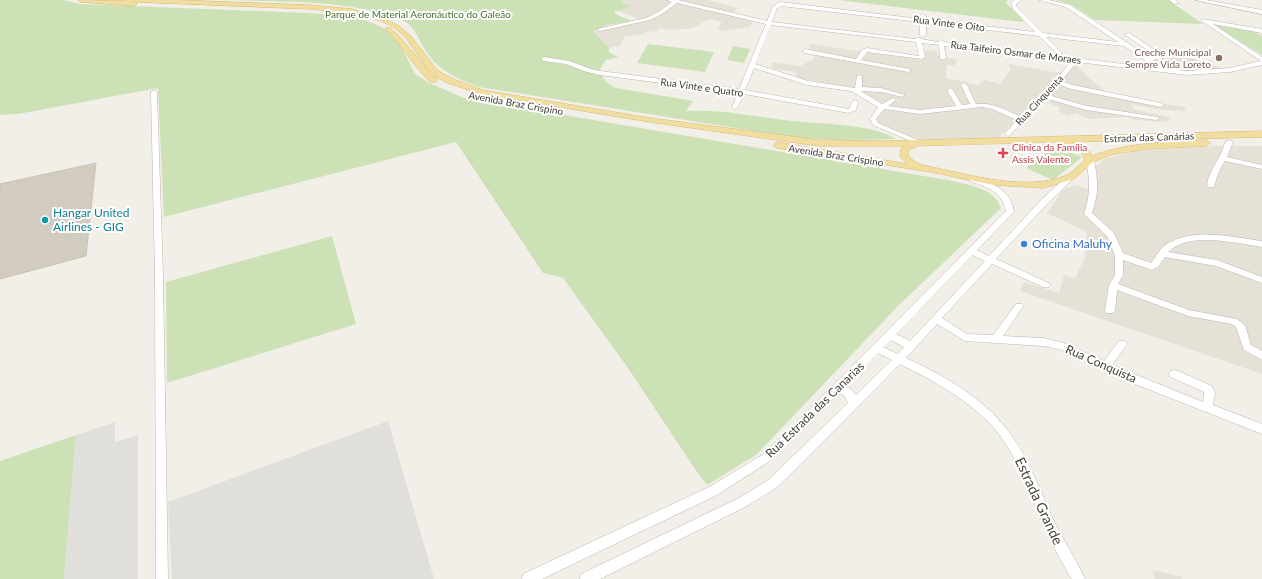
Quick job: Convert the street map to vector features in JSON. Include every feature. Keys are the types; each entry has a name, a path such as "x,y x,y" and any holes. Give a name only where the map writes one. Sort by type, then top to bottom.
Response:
{"main road":[{"name":"Avenida Braz Crispino","path":"81,0 116,3 319,11 355,16 375,22 390,30 398,37 414,62 425,73 441,85 468,95 497,101 929,170"},
{"name":"Avenida Braz Crispino","path":"127,0 310,7 352,11 383,20 397,27 409,37 434,72 453,82 480,92 650,120 819,143 918,143"},
{"name":"Estrada das Canárias","path":"918,143 1262,134"},
{"path":"1054,140 1067,142 1079,147 1087,154 1090,160"},
{"name":"Estrada das Canárias","path":"929,170 969,178 1030,185 1057,182 1071,177 1090,160 1108,153 1146,146 1262,141"},
{"path":"918,143 907,146 904,156 911,163 929,170"}],"street":[{"name":"Rua Cinquenta","path":"1019,0 1013,2 1015,8 1041,34 1069,66"},
{"path":"1042,0 1068,6 1164,70"},
{"path":"1198,0 1262,12"},
{"path":"600,29 648,19 660,13 673,1"},
{"name":"Rua Taifeiro Osmar de Moraes","path":"673,1 769,22 921,37 941,42 1060,55 1075,60 1187,73 1216,72 1242,68 1262,61"},
{"name":"Rua Vinte e Oito","path":"769,22 775,7 780,4 787,4 923,17 1123,44"},
{"path":"858,60 864,51 867,50 920,58 922,57 921,37 923,17"},
{"path":"1262,31 1204,20 1262,61"},
{"path":"735,107 740,91 769,22"},
{"path":"1127,34 1162,57 1147,59"},
{"path":"941,42 942,58"},
{"path":"805,51 908,70"},
{"name":"Rua Vinte e Quatro","path":"544,59 567,62 600,73 740,91 849,111 853,110 856,102"},
{"name":"Rua Cinquenta","path":"1008,134 1057,82 1075,60"},
{"path":"752,65 802,82 858,90 881,90 902,94"},
{"path":"858,90 860,76"},
{"path":"1057,82 1071,87 1161,105"},
{"path":"964,84 974,106"},
{"path":"858,90 882,106 920,112 974,106 994,107 1021,119"},
{"path":"950,90 960,107"},
{"path":"154,92 159,276 162,579"},
{"path":"1044,96 1086,108 1156,118"},
{"path":"893,100 882,106 873,119 875,124 918,143"},
{"path":"1211,185 1211,176 1228,152 1229,142"},
{"path":"1224,159 1262,167"},
{"path":"1090,160 1093,169 1093,198 1088,214 1111,236 1119,255 1119,275 1114,285 1110,311"},
{"name":"Rua Estrada das Canarias","path":"586,579 743,502 772,484 912,346 1044,202 1071,177"},
{"name":"Rua Estrada das Canarias","path":"528,579 713,491 766,458 890,335 1010,211 1010,203 1000,192 991,186 969,178"},
{"path":"1119,255 1152,267 1169,246 1180,240 1220,239 1262,244"},
{"path":"972,251 1046,285"},
{"path":"1162,254 1201,259 1228,267 1262,280"},
{"path":"1114,285 1188,313 1234,320 1240,325 1248,347 1262,356"},
{"path":"996,339 1019,306"},
{"name":"Rua Conquista","path":"936,319 965,337 1043,342 1064,347 1105,367 1262,429"},
{"path":"890,335 912,346"},
{"path":"1105,367 1122,344"},
{"name":"Estrada Grande","path":"876,348 962,394 986,414 1000,430 1031,478 1059,544 1079,579"},
{"path":"1174,374 1208,389 1210,393 1207,408"},
{"path":"835,390 845,390 848,392 854,404"}],"shaded area":[{"path":"625,0 707,0 738,8 732,15 754,20 750,27 723,31 717,28 722,22 709,19 695,27 685,29 672,30 659,28 656,32 647,31 643,34 624,37 620,46 609,48 593,31 642,21 620,11 629,6 621,2"},
{"path":"810,44 922,60 926,50 937,51 937,55 957,60 955,65 947,65 946,78 978,85 985,80 1000,84 1011,69 1009,64 1065,74 1076,65 1106,92 1135,99 1185,107 1186,111 1155,109 1131,104 1133,109 1172,118 1165,122 1136,120 1126,117 1089,119 1075,113 1069,116 1058,111 1061,108 1035,98 1022,115 997,139 918,139 882,125 876,121 875,117 885,109 856,88 803,79 796,77 796,72 774,69 772,67 771,62 800,66 814,59 815,52 810,49"},
{"path":"1184,56 1226,70 1199,72 1169,69 1154,60"},
{"path":"1213,146 1262,146 1262,374 1020,291 1024,282 1059,293 1064,275 1075,279 1085,257 1087,232 1047,213 1062,191 1074,185 1096,191 1096,166 1104,159 1136,151"},
{"path":"388,421 434,579 172,579 168,502"},
{"path":"115,422 115,442 138,435 138,579 64,579 76,435"},
{"path":"1152,570 1180,576 1182,579 1155,579"}],"green space":[{"path":"0,0 63,0 80,4 308,13 357,17 382,27 398,40 415,74 429,83 464,98 953,181 974,186 987,192 998,201 1001,208 899,305 756,455 707,485 628,368 563,278 543,273 456,142 164,217 158,88 18,114 0,115"},
{"name":"Parque de Material Aeronáutico do Galeão","path":"233,0 625,0 621,2 630,6 620,11 615,11 615,14 632,21 607,25 593,31 609,48 609,52 618,57 606,60 600,69 605,81 616,88 693,101 686,111 723,112 784,120 858,127 886,134 896,139 835,140 793,137 479,87 456,77 436,64 425,50 411,27 400,19 369,10 331,4"},
{"path":"838,0 1008,0 1006,3 1024,20 1022,22"},
{"path":"1056,0 1168,0 1203,24 1095,20 1072,5"},
{"path":"1214,25 1257,32 1257,34 1262,35 1262,55"},
{"path":"648,44 714,52 705,72 637,63"},
{"path":"733,46 750,49 744,63 727,60"},
{"path":"1054,146 1082,157 1053,180 1026,168"},
{"path":"332,236 356,324 167,383 166,282"},
{"path":"76,435 64,579 0,579 0,461"}],"building":[{"name":"Hangar United Airlines - GIG","path":"96,163 86,256 0,279 0,184"}],"place":[{"name":"Creche Municipal Sempre Vida Loreto","path":"1219,58"},
{"name":"Clínica da Família Assis Valente","path":"1003,153"},
{"name":"Hangar United Airlines - GIG","path":"45,220"},
{"name":"Oficina Maluhy","path":"1024,244"}]}
